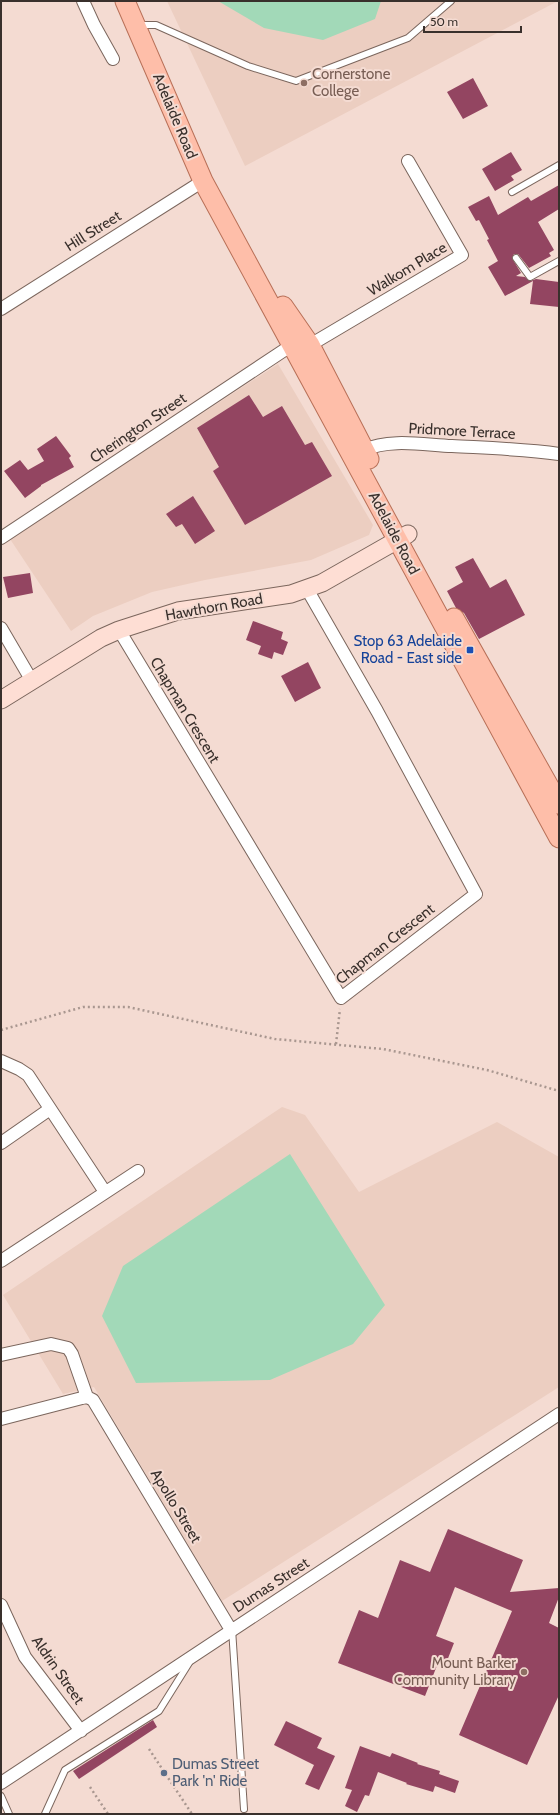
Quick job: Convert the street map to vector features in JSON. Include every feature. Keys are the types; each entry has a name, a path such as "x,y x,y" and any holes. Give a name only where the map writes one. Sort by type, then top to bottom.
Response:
{"main road":[{"name":"Adelaide Road","path":"125,1 203,181 228,228 300,348 364,450 403,537 559,804"},
{"name":"Adelaide Road","path":"300,348 403,537 559,838"}],"street":[{"path":"83,1 94,25 113,59"},
{"name":"Walkom Place","path":"300,348 462,255 408,161"},
{"name":"Hill Street","path":"1,308 203,181"},
{"name":"Cherington Street","path":"1,538 300,348"},
{"name":"Pridmore Terrace","path":"364,450 372,446 391,444 510,449 559,454"},
{"name":"Hawthorn Road","path":"1,700 101,638 119,630 178,611 291,594 307,589 322,583 403,537"},
{"name":"Chapman Crescent","path":"119,630 341,998 476,894 377,711 307,589"},
{"path":"1,628 32,681"},
{"path":"1,1061 28,1075 105,1192"},
{"path":"1,1143 50,1110"},
{"path":"1,1261 138,1171"},
{"name":"Apollo Street","path":"1,1355 51,1344 68,1348 72,1354 90,1398 232,1629"},
{"path":"1,1419 90,1398"},
{"name":"Dumas Street","path":"1,1783 559,1414"},
{"name":"Aldrin Street","path":"1,1605 26,1657 81,1731"}],"lane":[{"path":"135,25 156,25 248,66 296,81 408,38 451,1"},
{"path":"512,192 559,166"},
{"path":"516,258 530,277 559,261"},
{"path":"232,1629 244,1809"},
{"path":"45,1814 65,1770 159,1711 192,1656"},
{"path":"1,1796 9,1814"}],"path":[{"path":"336,1044 341,998"},
{"path":"1,1030 83,1007 128,1007 275,1038 383,1049 487,1070 559,1091"},
{"path":"149,1749 192,1814"},
{"path":"90,1787 108,1814"}],"shaded area":[{"name":"Cornerstone College","path":"167,1 558,1 245,166"},
{"path":"278,364 373,525 369,535 311,560 205,580 152,592 93,616 71,631 10,539"},
{"path":"282,1107 305,1115 359,1192 497,1122 559,1157 559,1387 222,1601 94,1387 63,1394 3,1295"}],"green space":[{"path":"218,1 381,1 375,19 323,40 264,28"},
{"path":"290,1154 385,1305 353,1344 270,1380 136,1383 102,1316 123,1266"}],"building":[{"path":"473,78 488,106 463,119 447,92"},
{"path":"511,152 522,170 511,176 514,180 495,191 482,169"},
{"path":"559,185 559,209 538,222 554,250 549,253 551,256 529,268 518,254 514,254 512,258 521,273 516,276 525,277 530,281 536,279 559,282 559,307 530,304 533,281 505,296 488,267 498,261 487,240 489,239 479,220 476,221 468,207 489,196 498,215 528,197 531,201"},
{"path":"249,395 263,417 282,406 305,445 312,442 332,476 245,525 213,471 219,467 197,428"},
{"path":"56,436 71,456 69,458 74,467 41,485 25,498 4,471 20,460 28,470 44,461 37,449"},
{"path":"193,496 215,531 195,544 182,524 176,527 166,514"},
{"path":"473,558 490,588 506,579 525,615 479,639 464,613 456,608 447,591 463,582 455,567"},
{"path":"30,573 33,593 8,598 3,577"},
{"path":"253,621 283,632 281,639 288,642 283,655 274,652 272,659 258,654 261,646 246,640"},
{"path":"308,662 321,688 295,702 281,676"},
{"path":"448,1529 523,1560 510,1592 559,1588 559,1597 549,1623 559,1628 559,1695 527,1765 459,1735 512,1611 455,1587 436,1636 454,1643 445,1666 438,1663 425,1696 338,1663 359,1610 378,1618 400,1560 430,1572"},
{"path":"153,1720 157,1727 79,1779 73,1771"},
{"path":"286,1721 322,1738 317,1748 335,1756 319,1790 305,1784 314,1765 274,1745"},
{"path":"360,1746 390,1757 392,1753 418,1763 417,1764 440,1771 439,1774 459,1781 455,1793 435,1786 433,1792 406,1784 407,1783 378,1772 369,1796 365,1795 357,1812 345,1806 352,1790 345,1788"}],"place":[{"name":"Cornerstone College","path":"304,83"},
{"name":"Stop 63 Adelaide Road - East side","path":"470,650"},
{"name":"Mount Barker Community Library","path":"524,1672"},
{"name":"Dumas Street Park 'n' Ride","path":"164,1773"}]}
